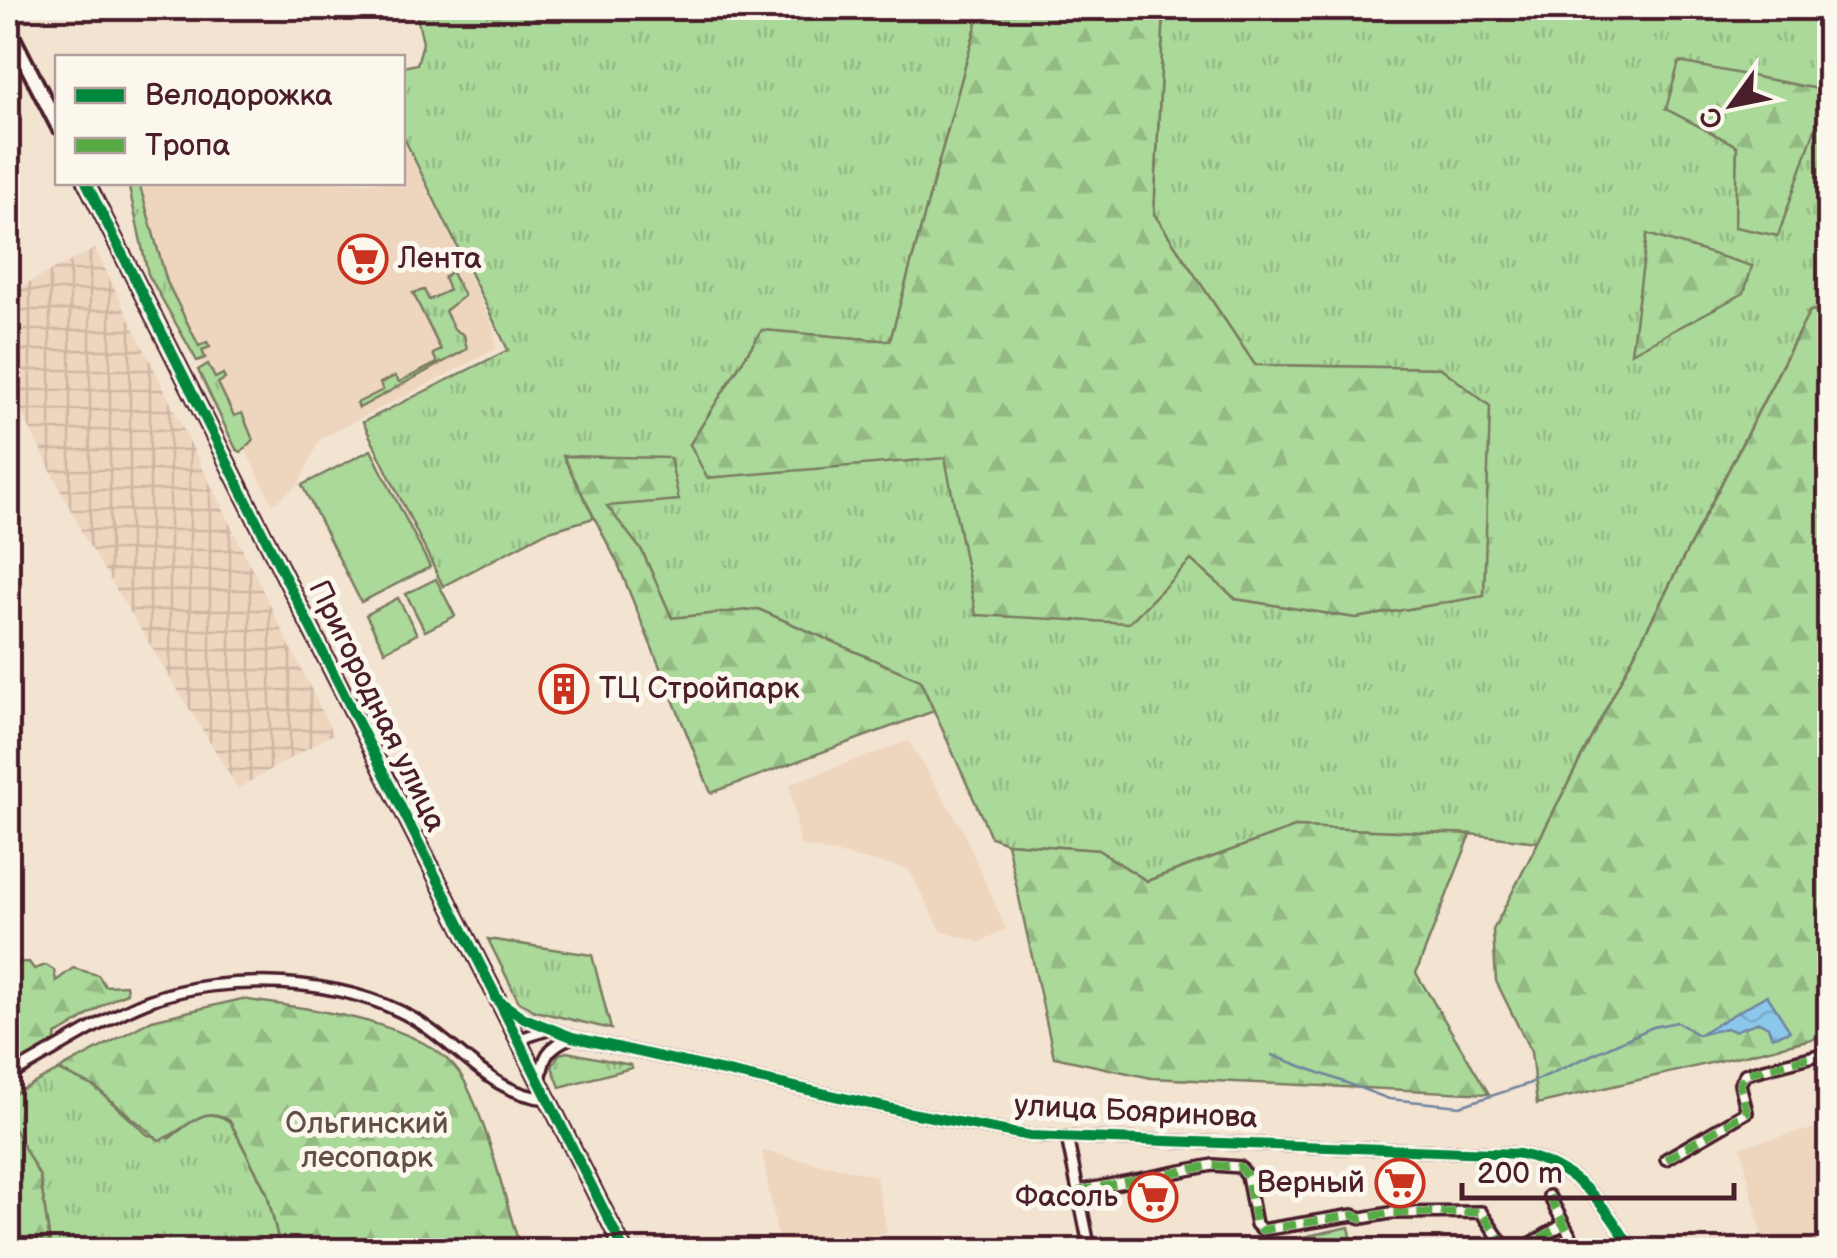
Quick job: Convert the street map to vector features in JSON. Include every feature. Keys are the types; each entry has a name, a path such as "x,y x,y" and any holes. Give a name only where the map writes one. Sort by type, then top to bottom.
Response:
{"street":[{"path":"8,28 55,120"},
{"name":"Пригородная улица","path":"88,185 624,1250"},
{"path":"8,1076 146,1001 185,990 247,982 312,987 363,998 412,1018 509,1092 548,1100"},
{"name":"улица Бояринова","path":"496,998 550,1030 572,1037 1030,1136 1520,1154 1559,1167 1586,1185 1632,1250"},
{"path":"521,1047 526,1038 550,1030"},
{"path":"540,1085 542,1059 549,1050 572,1037"},
{"path":"1666,1159 1747,1112 1740,1084 1745,1074 1830,1052"},
{"path":"1067,1137 1090,1250"},
{"path":"1078,1192 1212,1165 1240,1168 1247,1175 1256,1224 1262,1230 1353,1215 1364,1218 1390,1212 1474,1211 1488,1218 1506,1250"},
{"path":"1549,1196 1578,1250"},
{"path":"1520,1250 1564,1224"}],"shaded area":[{"path":"405,144 493,326 496,349 320,439 298,485 273,504 150,261 129,185 405,185"},
{"path":"95,249 333,734 238,788 87,542 8,385 8,293"},
{"path":"908,741 961,827 1006,929 980,942 941,931 909,869 800,845 790,784"},
{"path":"1821,1127 1829,1165 1829,1246 1765,1250 1741,1146"},
{"path":"762,1151 876,1176 887,1233 780,1250"}],"green space":[{"path":"415,8 981,8 890,341 762,330 690,444 945,458 1191,560 1236,599 1356,618 1483,596 1441,368 1255,365 1154,214 1164,8 1829,8 1829,309 1809,312 1538,842 1470,834 1295,827 1147,881 1098,850 1007,843 991,837 920,680 758,609 672,618 642,551 564,457 594,518 546,532 443,586 363,422 508,350 405,140 405,67 417,64 423,43","holes":["1828,91 1735,226 1737,146 1667,109"]},
{"path":"981,8 1164,8 1154,214 1255,365 1441,368 1490,406 1484,596 1356,618 1236,599 1191,560 1129,623 976,615 945,458 707,478 690,444 762,330 890,341"},
{"path":"1679,62 1828,91 1778,236 1735,227 1737,146 1666,109"},
{"path":"128,185 140,185 167,282 199,346 207,342 210,347 202,350 205,358 197,361 148,274"},
{"path":"1647,234 1752,266 1744,293 1631,353"},
{"path":"451,271 464,296 445,311 454,329 464,335 467,349 359,408 357,403 383,390 380,383 395,376 399,382 437,363 433,354 441,350 413,293 424,290 429,300 449,290 444,278"},
{"path":"1829,309 1829,1035 1537,1104 1531,1052 1496,981 1493,930 1810,311"},
{"path":"208,364 215,378 223,374 225,379 218,383 234,416 242,413 253,440 241,452 236,449 198,370"},
{"path":"371,450 430,567 361,602 302,485"},
{"path":"563,456 670,458 679,500 607,506 642,551 672,618 758,609 920,680 934,711 711,793 618,564"},
{"path":"436,579 455,616 425,631 406,594"},
{"path":"398,598 417,634 385,651 366,615"},
{"path":"1295,827 1471,834 1416,973 1489,1094 1151,1078 1054,1057 1007,843 1098,850 1147,881"},
{"path":"488,939 592,955 611,1029 535,1011 519,1002"},
{"path":"29,962 34,969 46,965 54,970 56,981 73,968 98,975 105,986 126,985 127,993 56,1035 53,1046 8,1069 17,1031 8,1020 8,963"},
{"name":"Ольгинский лесопарк","path":"242,999 366,1021 426,1044 449,1061 465,1082 482,1122 521,1250 281,1250 267,1193 230,1121 210,1114 202,1116 159,1140 95,1087 59,1070 152,1020"},
{"path":"567,1052 632,1068 560,1087 552,1067 559,1054"},
{"path":"59,1070 95,1087 148,1135 170,1138 206,1115 230,1122 267,1193 281,1250 51,1250 40,1177 8,1118 8,1097"},
{"path":"8,1118 40,1177 51,1250 8,1250"},
{"path":"1349,1227 1354,1250 1291,1250 1289,1240"}],"water":[{"path":"1767,995 1790,1031 1772,1037 1768,1027 1759,1022 1734,1031 1726,1028 1698,1035"}],"waterway":[{"path":"1272,1055 1389,1099 1460,1106 1528,1084 1653,1027 1677,1022 1698,1035"}],"marked path":[{"path":"1666,1159 1747,1112 1740,1084 1745,1074 1830,1052"},
{"path":"1078,1191 1213,1165 1240,1167 1247,1175 1256,1224 1262,1230 1353,1215 1362,1218 1390,1213 1481,1212 1507,1250"},
{"path":"1549,1196 1578,1250"},
{"path":"1520,1250 1564,1224"}],"cycle path":[{"path":"88,185 624,1250"},
{"path":"495,998 524,1018 572,1037 1030,1136 1520,1154 1573,1177 1599,1202 1632,1250"}],"place":[{"name":"Лента","path":"363,259"},
{"name":"ТЦ Стройпарк","path":"564,689"},
{"name":"Верный","path":"1400,1183"},
{"name":"Фасоль","path":"1153,1197"}]}
